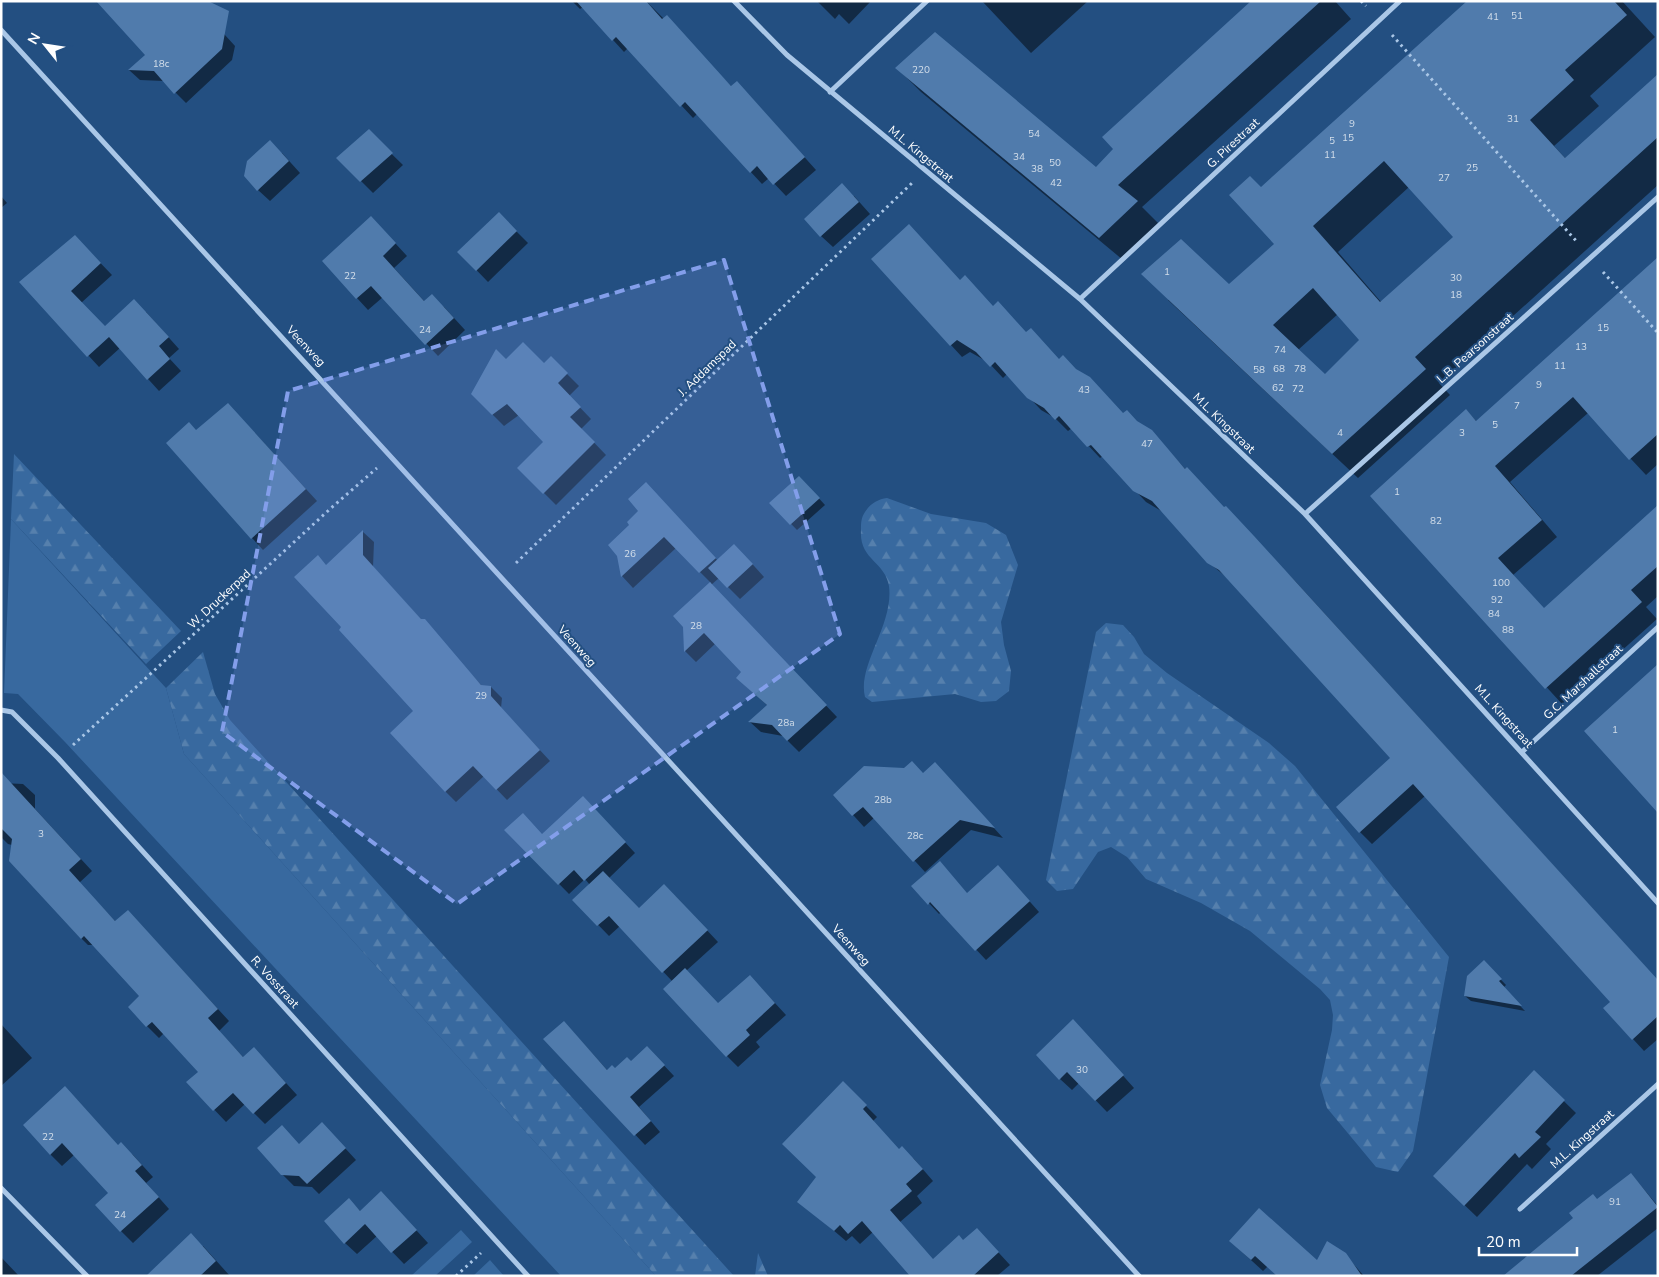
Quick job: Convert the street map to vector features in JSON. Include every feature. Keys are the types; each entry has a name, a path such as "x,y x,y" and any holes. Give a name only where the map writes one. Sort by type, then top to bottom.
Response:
{"street":[{"name":"M.L. Kingstraat","path":"734,1 787,55 1080,299 1305,514 1658,903"},
{"path":"830,92 927,1"},
{"name":"G. Pirestraat","path":"1080,299 1400,1"},
{"name":"Veenweg","path":"1,30 393,455 501,578 1139,1276"},
{"name":"L.B. Pearsonstraat","path":"1305,514 1658,197"},
{"name":"G.C. Marshallstraat","path":"1522,752 1658,627"},
{"name":"R. Vosstraat","path":"1,710 12,712 58,758 528,1276"},
{"name":"M.L. Kingstraat","path":"1520,1209 1658,1084"},
{"path":"1,1188 87,1276"}],"path":[{"path":"1362,1 1658,334"},
{"name":"J. Addamspad","path":"501,578 925,170"},
{"name":"W. Druckerpad","path":"58,758 330,509 393,455"},
{"path":"456,1276 496,1239"}],"highlighted area":[{"path":"724,260 840,634 457,904 222,732 288,391"}],"green space":[{"path":"14,454 181,631 146,664 11,519"},
{"path":"887,498 931,514 986,523 1006,535 1018,565 1001,622 1004,645 1011,671 1009,691 996,701 981,702 955,694 872,702 865,697 866,672 886,615 889,601 889,586 883,571 864,548 861,540 861,523 864,514 872,504"},
{"path":"11,519 166,688 184,754 656,1276 561,1276 65,742 18,694 4,693"},
{"path":"1106,623 1123,625 1134,637 1144,654 1167,673 1269,743 1295,766 1449,957 1413,1151 1398,1172 1376,1167 1327,1108 1320,1085 1332,1030 1333,1015 1330,1000 1320,989 1250,931 1201,903 1146,879 1127,857 1111,847 1098,852 1073,889 1057,891 1046,880 1096,632"},
{"path":"203,652 215,694 230,720 734,1276 656,1276 184,754 166,688"},
{"path":"461,1230 472,1242 435,1276 411,1276"},
{"path":"758,1253 768,1276 755,1276"},
{"path":"490,1260 504,1276 473,1276"}],"building":[{"path":"96,1 208,1 229,11 222,49 174,94 154,71 128,70 145,55"},
{"path":"576,1 646,1 662,19 667,15 731,86 737,81 805,157 773,185 757,166 750,173 685,102 680,107 616,37 612,41"},
{"path":"1251,1 1321,1 1118,185 1138,201 1099,238 895,68 935,32 1096,167 1113,149 1102,137"},
{"path":"1467,1 1614,1 1627,15 1565,70 1574,80 1530,120 1565,158 1658,74 1658,137 1415,357 1426,369 1332,454 1141,274 1181,239 1229,284 1274,244 1229,195 1250,176 1261,187","holes":["1384,161 1453,237 1380,302 1313,226","1313,288 1359,340 1325,374 1273,325"]},
{"path":"369,129 393,153 360,182 336,158"},
{"path":"270,140 289,161 257,191 244,176 247,161"},
{"path":"842,183 859,202 820,237 804,219"},
{"path":"499,212 517,231 476,271 457,252"},
{"path":"371,216 396,243 383,256 424,301 432,294 454,318 425,345 371,286 356,299 322,261"},
{"path":"909,224 960,280 965,275 993,306 998,301 1026,332 1031,328 1059,359 1063,355 1076,369 1090,377 1123,413 1127,410 1137,421 1152,430 1185,469 1187,467 1254,536 1658,980 1658,1016 1632,1040 1603,1008 1610,1002 1413,784 1359,833 1336,807 1390,758 1219,570 1207,563 1152,501 1133,491 1091,445 1087,447 1059,416 1055,420 1044,408 1027,398 995,362 990,367 976,352 957,340 950,346 871,259"},
{"path":"75,235 101,263 71,291 105,326 134,299 169,337 159,346 170,359 147,380 109,337 87,357 19,282"},
{"path":"1658,257 1658,434 1629,460 1573,397 1495,466 1542,520 1498,558 1544,608 1658,505 1658,566 1631,590 1642,602 1545,689 1370,496 1466,409 1476,421"},
{"path":"523,342 544,363 551,356 568,373 558,383 581,407 570,417 595,442 543,494 517,468 543,442 507,404 492,415 471,394 496,349 506,359"},
{"path":"228,403 306,489 251,539 166,443 189,422 196,430"},
{"path":"799,476 820,498 790,525 769,503"},
{"path":"646,482 716,558 699,573 664,537 621,577 617,556 608,545 629,525 627,522 638,511 628,499"},
{"path":"363,530 363,555 421,619 425,619 481,685 491,686 491,696 540,750 496,790 473,766 445,792 390,733 413,711 339,630 341,627 294,577 318,555 326,565"},
{"path":"734,544 753,564 727,588 708,568"},
{"path":"710,582 827,705 787,741 772,725 748,722 767,705 736,678 741,672 704,633 684,652 683,627 673,616"},
{"path":"1658,664 1658,813 1584,731"},
{"path":"912,761 923,773 935,762 995,828 960,820 913,862 863,807 852,816 833,795 864,766 904,768"},
{"path":"1,772 81,859 69,870 115,921 128,910 218,1009 208,1018 243,1057 254,1047 286,1083 253,1114 233,1093 213,1111 186,1082 198,1072 152,1022 146,1027 128,1007 139,996 84,936 81,939 9,861 12,839 1,828"},
{"path":"583,796 626,842 584,881 574,870 558,885 504,830 523,813 542,834"},
{"path":"940,861 967,893 998,865 1030,901 975,951 930,902 928,905 911,886"},
{"path":"603,871 639,908 664,884 708,930 662,973 609,916 597,926 572,900"},
{"path":"1484,960 1502,979 1499,981 1522,1006 1464,996 1467,976"},
{"path":"685,968 718,1003 750,975 775,1003 746,1030 750,1035 726,1057 663,989"},
{"path":"1073,1019 1124,1075 1095,1101 1067,1072 1059,1080 1036,1055"},
{"path":"564,1021 607,1070 612,1065 615,1068 627,1057 631,1061 647,1046 665,1065 630,1097 651,1121 634,1136 543,1039"},
{"path":"1534,1070 1565,1100 1535,1132 1541,1137 1519,1158 1515,1153 1464,1206 1433,1176"},
{"path":"843,1081 867,1105 863,1109 899,1149 902,1146 923,1169 906,1184 912,1191 890,1210 933,1259 959,1235 963,1240 977,1228 999,1252 973,1276 910,1276 862,1221 848,1234 840,1225 834,1231 797,1202 816,1177 782,1144"},
{"path":"65,1086 118,1145 121,1142 142,1165 135,1171 159,1197 120,1232 95,1205 108,1193 62,1143 50,1155 23,1125"},
{"path":"322,1122 346,1148 307,1184 299,1176 281,1175 257,1148 282,1125 299,1144"},
{"path":"1631,1173 1658,1207 1571,1276 1503,1276 1573,1218 1569,1213 1593,1194 1597,1199"},
{"path":"381,1191 417,1230 391,1253 365,1224 344,1244 324,1221 349,1198 360,1211"},
{"path":"1259,1208 1317,1260 1327,1241 1346,1253 1362,1276 1277,1276 1255,1256 1251,1260 1229,1241"},
{"path":"191,1233 216,1261 200,1276 146,1276"}]}
